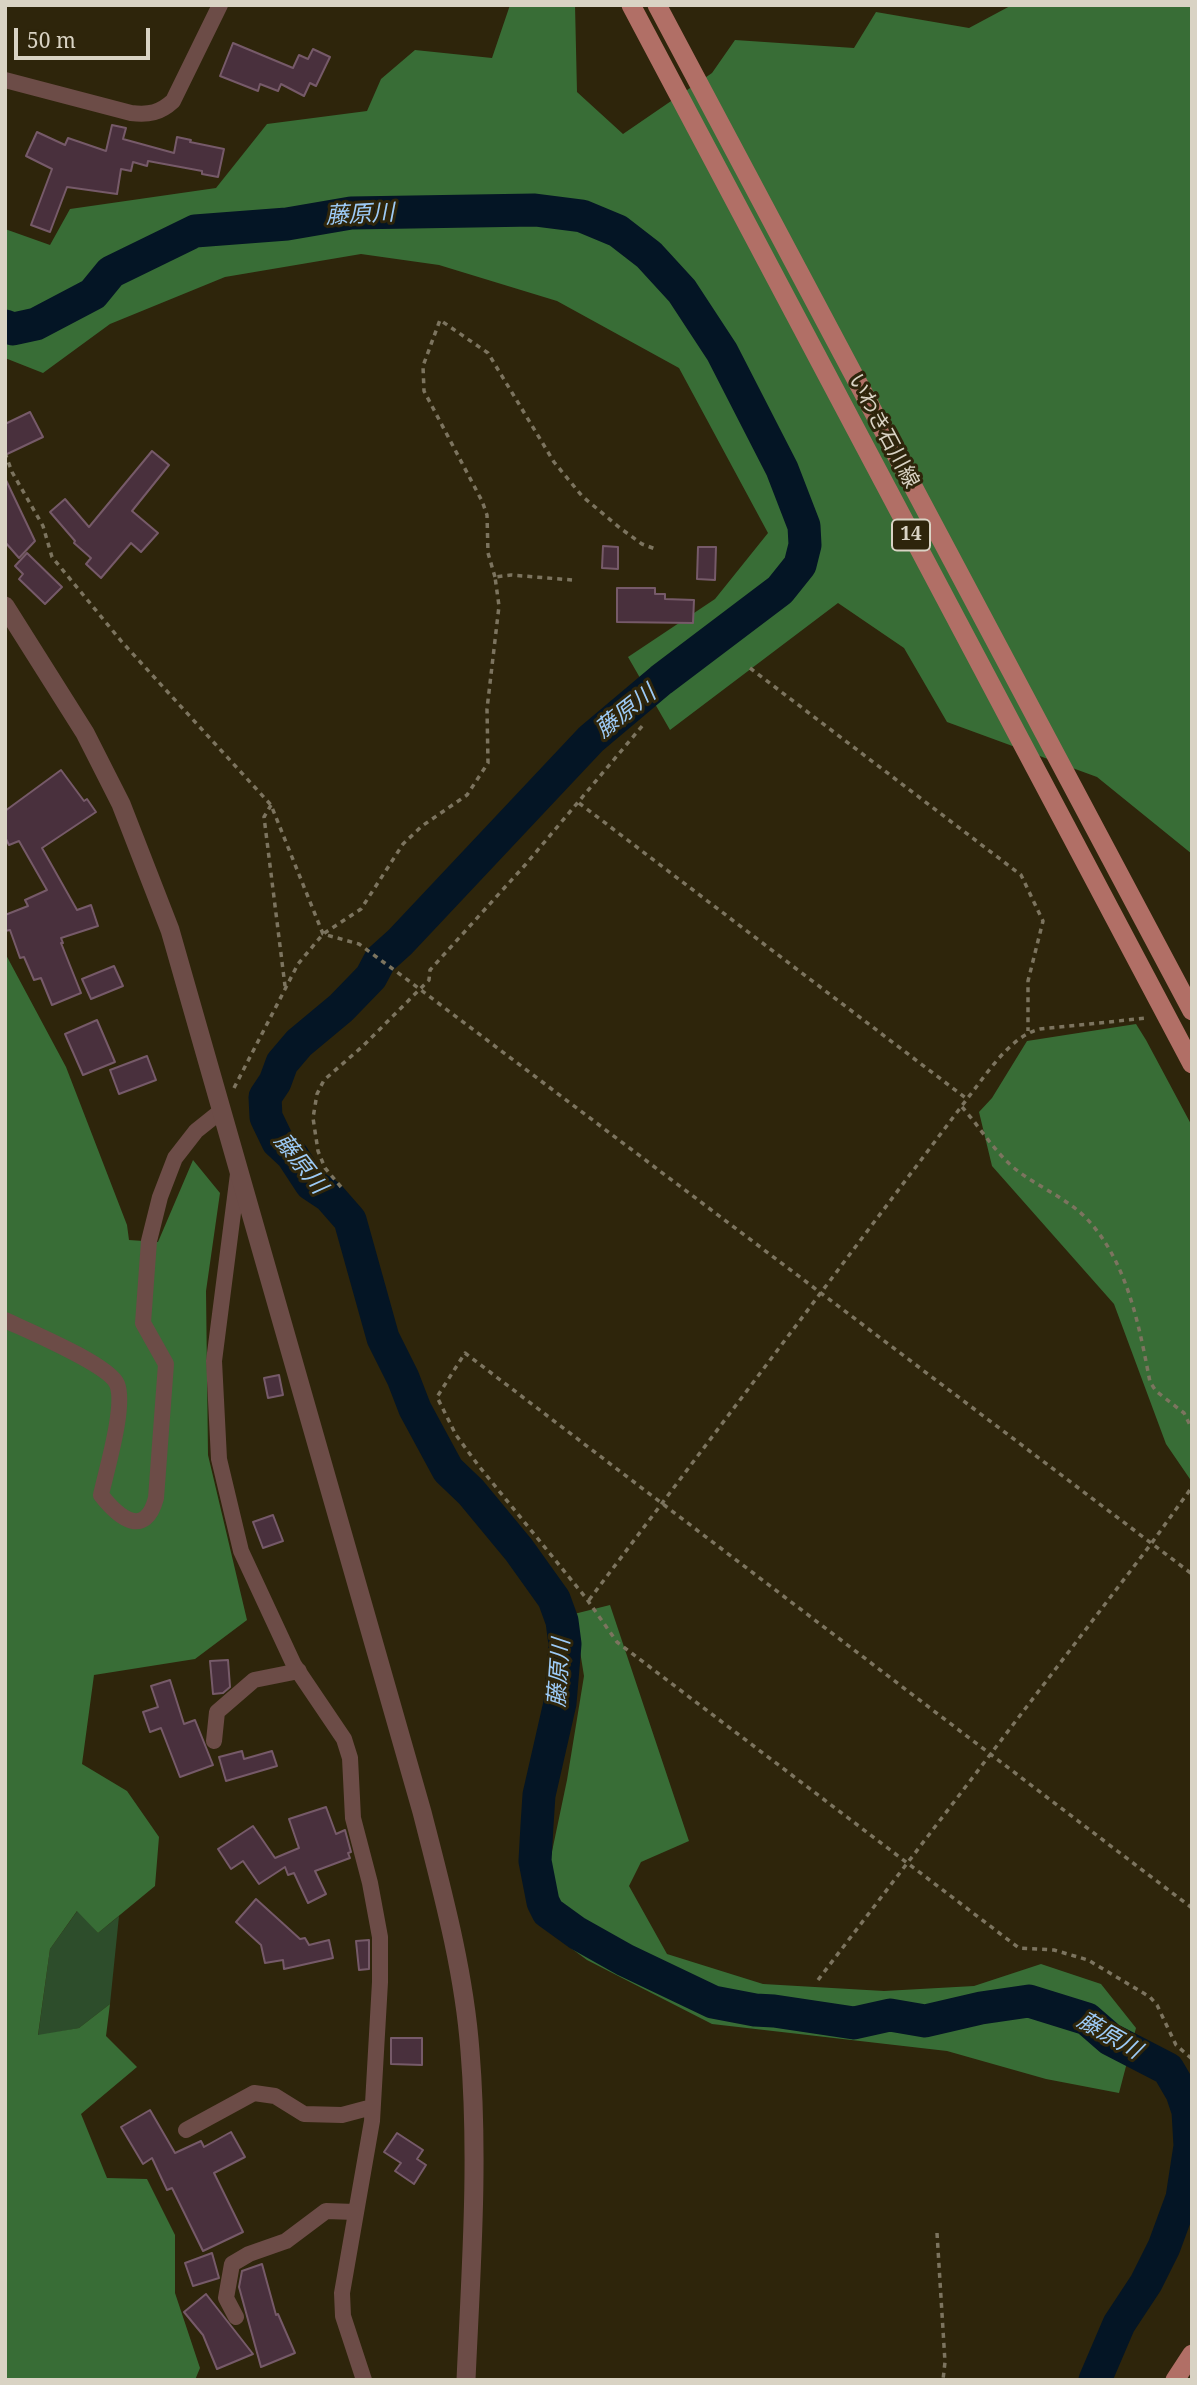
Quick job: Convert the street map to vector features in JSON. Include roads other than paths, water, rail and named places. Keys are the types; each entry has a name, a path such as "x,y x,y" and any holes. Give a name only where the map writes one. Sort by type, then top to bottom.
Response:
{"main road":[{"name":"いわき石川線","path":"631,5 1192,1064"},
{"name":"いわき石川線","path":"657,5 1192,1012"},
{"path":"1175,2380 1192,2354"}],"street":[{"path":"5,80 131,113 148,115 163,110 173,101 220,5"},
{"path":"5,606 85,733 121,804 170,930 422,1812 460,1970 470,2050 475,2135 466,2380"},
{"path":"5,1320 99,1367 117,1383 119,1402 116,1429 101,1495 112,1510 128,1520 142,1521 152,1513 156,1498 166,1364 143,1323 149,1241 160,1197 175,1158 196,1130 221,1111"},
{"path":"238,1173 214,1361 219,1458 241,1551 299,1671 344,1740 350,1758 353,1818 370,1882 380,1937 373,2107 342,2293 343,2316 364,2380"},
{"path":"214,1741 216,1712 254,1680 299,1671"},
{"path":"186,2130 254,2093 275,2096 304,2114 342,2115 373,2107"},
{"path":"236,2317 226,2298 232,2264 249,2254 286,2241 326,2211 355,2212"}],"waterway":[{"name":"藤原川","path":"5,326 13,329 36,324 93,294 111,272 195,231 287,224 351,213 535,210 582,216 618,231 649,255 682,291 722,352 782,469 804,526 805,545 800,565 780,590 661,680 591,739 380,960 371,977 341,1008 299,1043 282,1063 275,1082 265,1097 266,1117 278,1142 292,1155 311,1184 329,1196 350,1220 383,1338 415,1409 448,1470 471,1492 519,1550 554,1599 562,1621 565,1644 560,1703 539,1795 535,1861 543,1902 548,1912 577,1933 625,1960 713,2002 854,2023 890,2015 925,2021 981,2008 1029,2001 1087,2019 1110,2039 1168,2069 1182,2093 1188,2111 1190,2146 1182,2198 1164,2247 1146,2283 1119,2324 1095,2380"}]}
